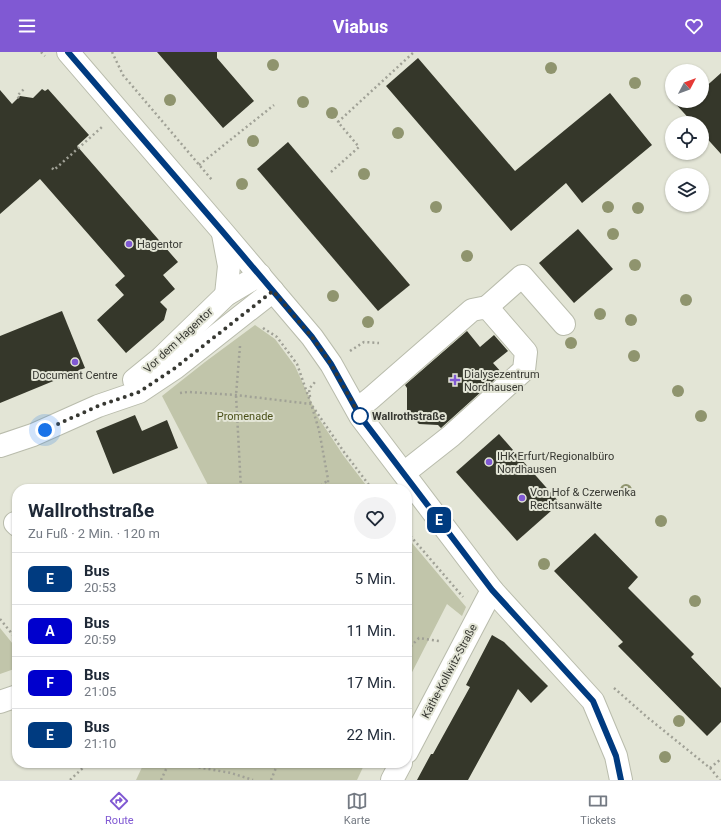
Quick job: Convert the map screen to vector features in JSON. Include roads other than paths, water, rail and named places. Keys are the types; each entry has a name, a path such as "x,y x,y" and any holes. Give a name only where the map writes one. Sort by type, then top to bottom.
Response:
{"street":[{"path":"68,52 312,337 331,364 360,416 492,590 593,701 616,756 621,780"},
{"path":"222,231 229,266 226,296"},
{"path":"357,410 472,310 487,307 522,276 564,324"},
{"name":"Vor dem Hagentor","path":"98,406 161,358 226,296 266,283"},
{"name":"Vor dem Hagentor","path":"0,446 33,435 98,406 139,392 175,368 266,283"},
{"path":"404,473 451,436 524,370 526,352 487,307"},
{"name":"Käthe-Kollwitz-Straße","path":"412,742 492,590"},
{"path":"0,702 12,698"},
{"path":"392,780 398,768"}],"place":[{"name":"Hagentor","path":"129,244"},
{"name":"Document Centre","path":"75,362"},
{"name":"Dialysezentrum Nordhausen","path":"455,380"},
{"name":"Wallrothstraße","path":"360,416"},
{"name":"IHK Erfurt/Regionalbüro Nordhausen","path":"489,462"},
{"name":"Von Hof & Czerwenka Rechtsanwälte","path":"522,498"}],"park label":[{"name":"Promenade","path":"245,416"}]}
